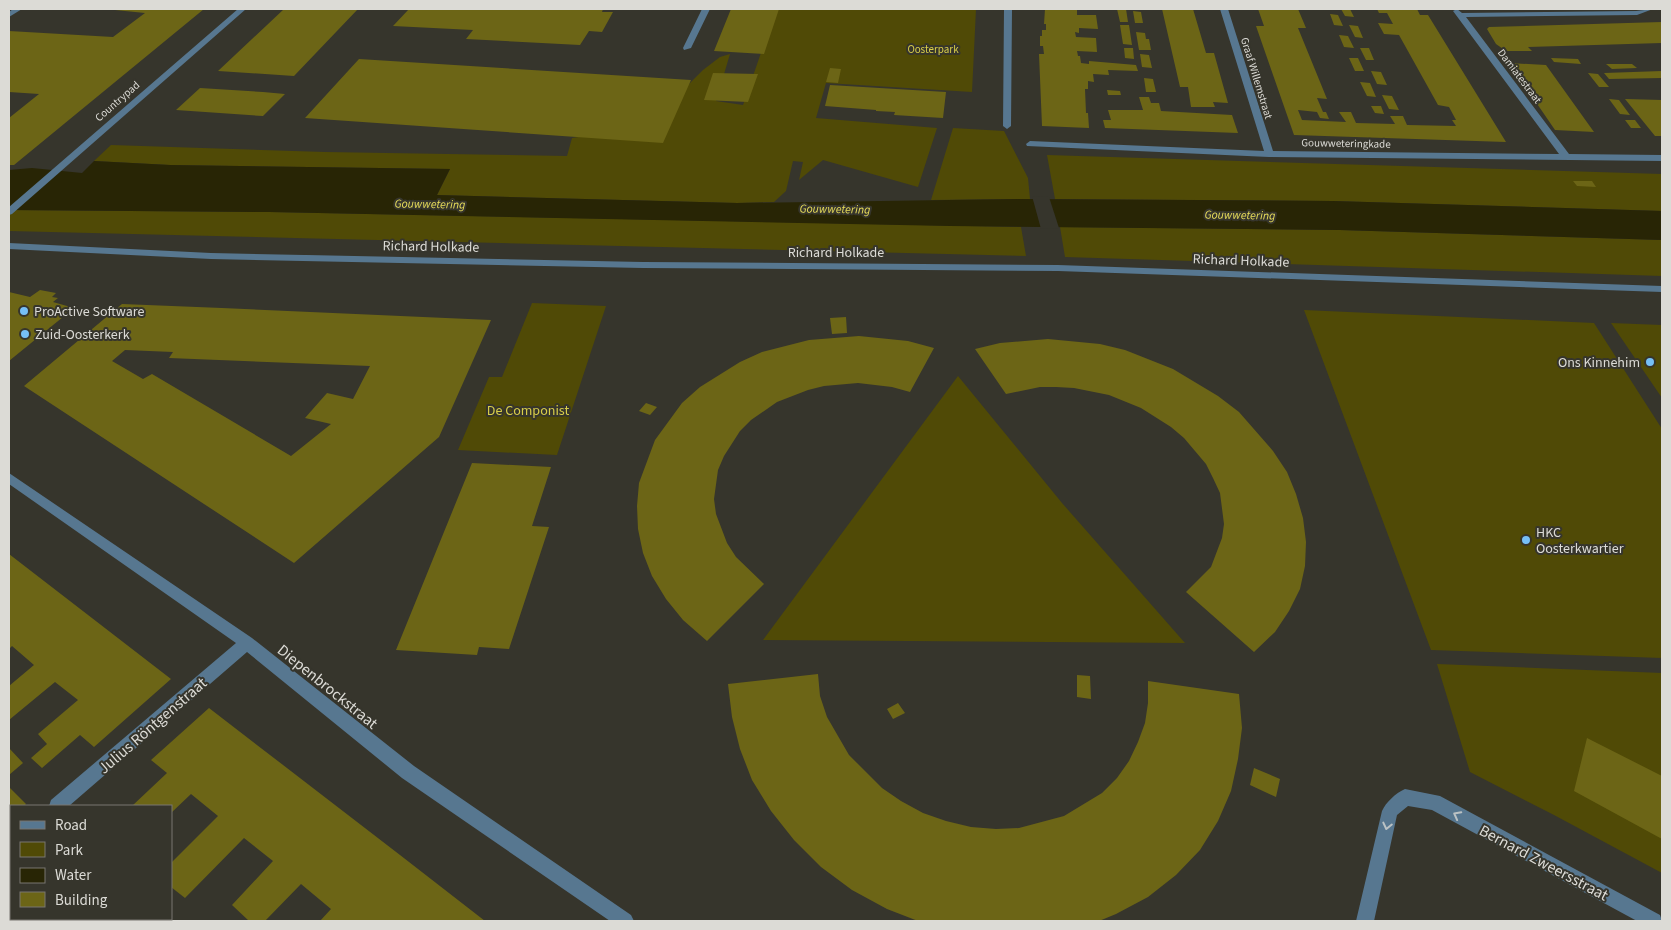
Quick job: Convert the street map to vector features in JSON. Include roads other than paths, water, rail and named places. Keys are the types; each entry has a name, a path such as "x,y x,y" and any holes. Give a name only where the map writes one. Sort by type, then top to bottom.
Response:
{"street":[{"path":"9,15 18,9"},
{"name":"Countrypad","path":"9,212 64,162 242,9"},
{"path":"687,48 706,9"},
{"path":"1007,126 1008,9"},
{"name":"Graaf Willemstraat","path":"1224,9 1269,154"},
{"path":"1457,12 1637,13 1649,9"},
{"name":"Damiatestraat","path":"1457,12 1566,157"},
{"name":"Gouwweteringkade","path":"1030,144 1269,154 1662,158"},
{"name":"Richard Holkade","path":"9,246 211,256 643,265 1068,268 1662,289"},
{"name":"Diepenbrockstraat","path":"9,478 247,643 408,772 625,921"},
{"name":"Julius Röntgenstraat","path":"58,805 247,643"},
{"name":"Bernard Zweersstraat","path":"1365,921 1390,810 1405,797 1434,802 1654,921"}],"water":[{"name":"Gouwwetering","path":"94,161 170,165 450,169 437,195 737,203 1017,199 1333,201 1662,211 1662,240 1340,230 950,226 270,212 9,210 9,170 32,168 82,173"}],"place":[{"name":"ProActive Software","path":"24,311"},
{"name":"Zuid-Oosterkerk","path":"25,334"},
{"name":"Ons Kinnehim","path":"1650,362"},
{"name":"HKC Oosterkwartier","path":"1526,540"}],"park label":[{"name":"Oosterpark","path":"933,49"},
{"name":"De Componist","path":"528,410"}]}
